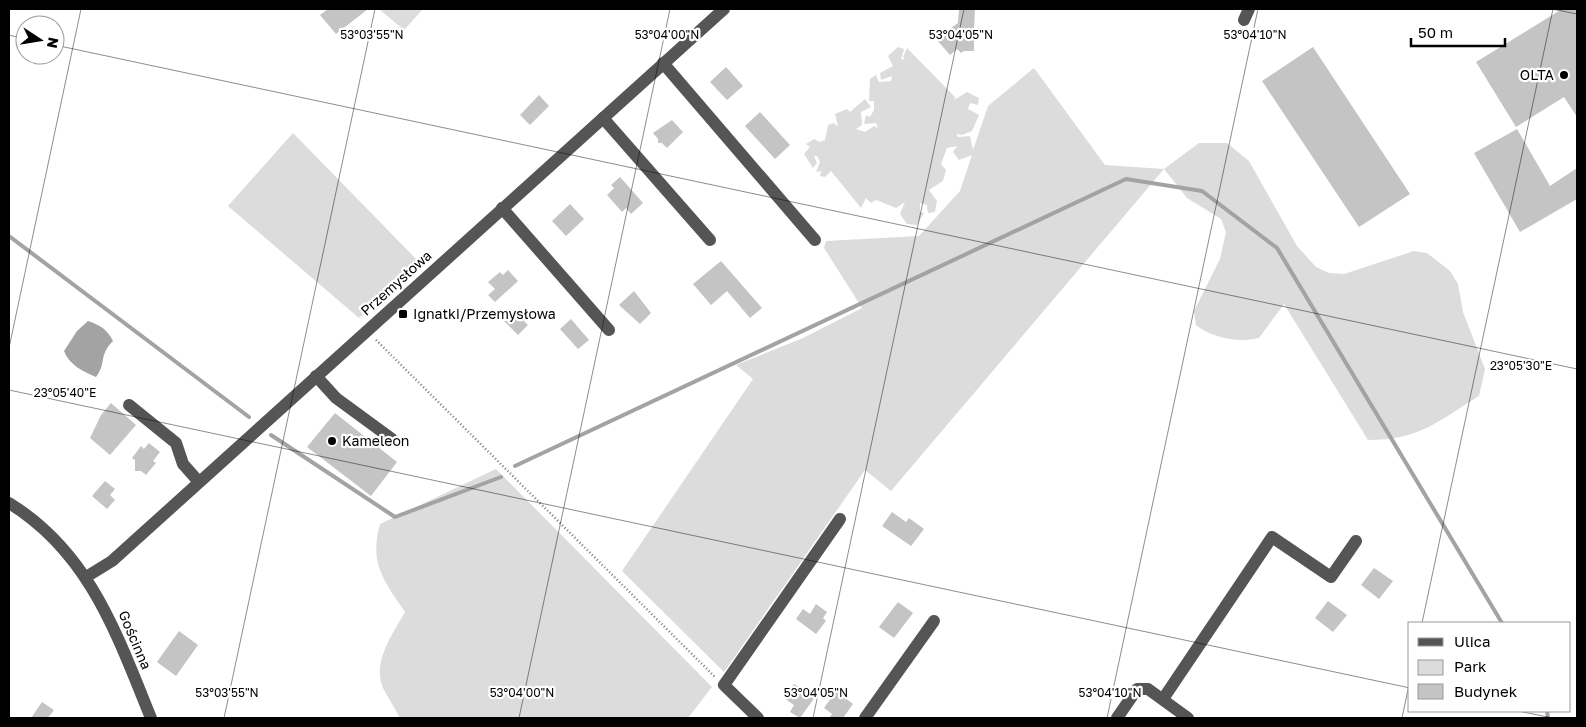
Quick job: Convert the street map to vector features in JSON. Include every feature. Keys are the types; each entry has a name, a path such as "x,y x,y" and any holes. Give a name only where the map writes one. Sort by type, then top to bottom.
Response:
{"street":[{"name":"Przemysłowa","path":"86,576 112,561 724,9"},
{"path":"663,63 815,240"},
{"path":"603,118 710,240"},
{"path":"502,208 609,330"},
{"path":"316,376 336,398 392,439"},
{"path":"129,405 176,443 183,464 199,482"},
{"name":"Gościnna","path":"9,504 42,527 86,576 108,615 151,718"},
{"path":"758,718 724,685 840,519"},
{"path":"1163,699 1272,537 1331,577 1356,541"},
{"path":"865,718 934,621"},
{"path":"1118,718 1137,689 1148,689 1188,718"}],"path":[{"path":"366,330 724,685"}],"green space":[{"path":"379,9 423,9 404,30"},
{"path":"898,47 904,49 901,59 905,60 903,57 907,48 955,97 954,100 967,92 979,98 978,105 970,103 968,109 979,115 972,131 962,135 956,134 958,137 970,136 973,150 988,106 1034,68 1105,165 1164,169 891,491 865,470 724,672 622,571 753,379 736,365 803,338 862,308 824,248 826,241 919,236 960,191 972,155 959,160 953,152 957,146 947,148 941,164 946,170 943,181 929,190 937,201 935,212 928,213 927,205 920,203 920,212 924,213 917,225 907,224 900,214 905,202 896,208 876,200 871,203 866,198 861,208 831,171 825,177 820,176 821,171 816,172 820,162 817,156 814,156 817,163 813,168 804,154 810,147 806,144 814,139 820,142 825,140 828,125 834,123 838,127 835,114 847,109 850,112 865,99 871,107 861,112 862,125 856,129 865,132 874,126 878,128 876,123 864,124 866,115 870,117 874,110 874,101 869,101 870,79 876,75 879,82 891,81 892,76 881,80 880,73 893,66 888,56"},
{"path":"293,133 421,264 359,318 228,206"},
{"path":"1199,143 1227,143 1249,161 1297,246 1316,267 1329,273 1344,274 1414,251 1427,253 1450,271 1458,284 1463,312 1485,369 1479,396 1427,428 1401,437 1368,440 1284,304 1259,338 1234,340 1217,336 1196,325 1194,311 1220,259 1226,232 1221,219 1187,198 1164,169"},
{"path":"496,469 712,687 688,718 400,718 383,688 380,668 385,648 405,612 380,571 376,550 380,524"}],"shaded area":[{"path":"88,321 103,328 113,341 108,346 96,377 73,364 64,351 77,331"}],"building":[{"path":"328,9 368,9 336,34 320,15"},
{"path":"959,9 975,9 974,31 979,38 974,42 974,51 964,51 961,53 957,49 950,55 936,39 958,23"},
{"path":"1562,9 1577,9 1577,117 1564,97 1516,127 1476,62"},
{"path":"1313,47 1410,194 1359,227 1262,81"},
{"path":"726,67 743,86 727,100 710,82"},
{"path":"539,95 549,106 530,125 520,115"},
{"path":"760,112 790,145 775,159 745,126"},
{"path":"672,120 683,132 667,148 662,143 658,143 658,139 653,133"},
{"path":"1517,129 1550,186 1577,168 1577,199 1520,232 1474,153"},
{"path":"620,177 643,203 631,214 626,208 622,212 607,195 614,188 611,185"},
{"path":"570,204 584,219 566,236 552,221"},
{"path":"721,261 762,308 750,318 727,291 711,305 693,284"},
{"path":"508,270 518,281 495,302 488,295 495,289 488,282 500,272 503,275"},
{"path":"634,291 651,313 640,324 619,305"},
{"path":"513,310 528,325 518,335 502,319"},
{"path":"571,319 589,340 578,349 560,329"},
{"path":"111,403 136,425 110,455 90,438 101,415"},
{"path":"335,413 397,462 371,496 307,447"},
{"path":"149,443 160,452 153,461 156,463 146,475 141,471 135,471 135,460 132,458 141,446 144,449"},
{"path":"105,481 115,489 110,495 115,500 107,509 92,496"},
{"path":"892,512 906,522 909,518 924,529 911,546 882,526"},
{"path":"1374,568 1393,581 1379,599 1361,585"},
{"path":"1328,601 1347,615 1333,632 1315,618"},
{"path":"898,602 913,613 894,638 879,627"},
{"path":"816,604 827,612 823,618 826,621 816,634 796,619 803,609 810,614"},
{"path":"179,631 198,645 176,676 157,662"},
{"path":"794,684 815,697 800,718 790,712 794,705 784,698"},
{"path":"836,691 853,704 843,718 829,718 832,714 824,708"},
{"path":"42,702 54,710 48,718 31,718"}],"waterway":[{"path":"515,466 1126,179 1202,191 1277,248 1501,622"},
{"path":"9,236 249,417"},
{"path":"271,435 395,517 501,477"},
{"path":"1547,712 1548,718"}],"place":[{"name":"OLTA","path":"1564,75"},
{"name":"Ignatki/Przemysłowa","path":"403,314"},
{"name":"Kameleon","path":"332,441"}]}
